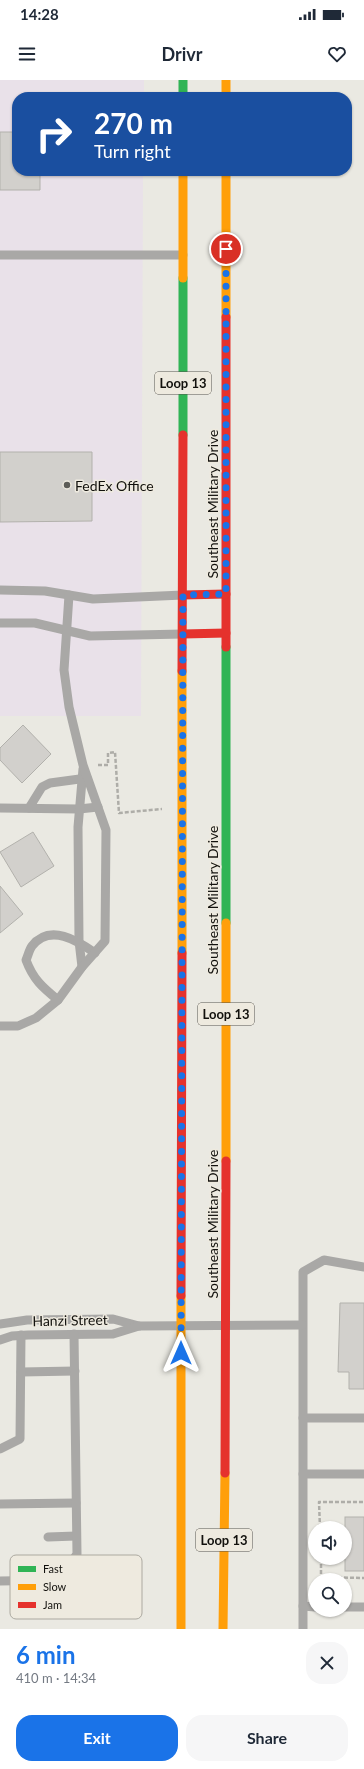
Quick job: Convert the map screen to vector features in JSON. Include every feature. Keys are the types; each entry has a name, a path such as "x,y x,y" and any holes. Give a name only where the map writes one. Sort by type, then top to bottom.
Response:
{"main road":[{"path":"183,80 183,92"},
{"path":"226,80 226,92"},
{"name":"Southeast Military Drive","path":"181,1629 183,176"},
{"name":"Southeast Military Drive","path":"223,1629 226,1325 226,176"},
{"path":"183,595 226,594"},
{"path":"183,634 226,633"}],"lane":[{"path":"0,255 183,255"},
{"path":"0,590 45,591 93,599 183,595"},
{"path":"0,1026 18,1026 36,1018 58,1000 82,967 106,941 106,830 85,778 69,707 64,670 68,594"},
{"path":"0,623 35,623 90,636 183,634"},
{"path":"29,808 42,787 50,783 85,778"},
{"path":"82,967 79,941 78,827 79,809 85,778"},
{"path":"0,808 79,809 98,807"},
{"path":"58,1000 44,989 32,975 26,960 32,946 43,937 62,935 79,941 95,953"},
{"path":"303,1629 303,1272 324,1260 364,1267"},
{"name":"Hanzi Street","path":"0,1324 27,1320 113,1319 139,1326 302,1325"},
{"name":"Hanzi Street","path":"0,1340 21,1335 113,1334 139,1326"},
{"path":"74,1334 76,1555"},
{"path":"0,1449 20,1439 21,1335"},
{"path":"21,1372 75,1370"},
{"path":"303,1418 364,1418"},
{"path":"303,1474 364,1474"},
{"path":"0,1504 76,1502"},
{"path":"48,1537 76,1536"},
{"path":"0,1581 10,1581"},
{"path":"303,1606 308,1606"},
{"path":"352,1607 364,1607"}],"path":[{"path":"83,765 108,765 108,753 115,752 119,813 164,809"},
{"path":"320,1521 319,1502 364,1502"},
{"path":"321,1565 321,1576 364,1578"}],"shaded area":[{"path":"0,80 144,80 144,92 12,92 12,176 143,176 141,716 0,716"}],"building":[{"path":"0,132 12,132 12,176 40,176 40,190 0,190"},
{"path":"0,452 92,452 92,521 0,522"},
{"path":"23,725 51,754 22,783 0,760 0,748"},
{"path":"33,832 54,866 21,887 0,852"},
{"path":"0,886 23,914 0,933"},
{"path":"340,1303 364,1303 364,1389 349,1389 349,1372 338,1372"},
{"path":"345,1517 364,1517 364,1571 345,1571 345,1565 352,1565 352,1521 345,1521"}],"traffic: fast":[{"path":"183,80 183,92"},
{"path":"183,278 183,435"},
{"path":"226,647 226,923"}],"traffic: slow":[{"path":"226,80 226,92"},
{"path":"183,176 183,278"},
{"path":"226,176 226,317"},
{"path":"182,671 182,953"},
{"path":"226,923 226,1161"},
{"path":"181,1296 181,1629"},
{"path":"223,1629 225,1473"}],"traffic: jam":[{"path":"226,317 226,647"},
{"path":"182,671 183,435"},
{"path":"183,595 226,594"},
{"path":"183,634 226,633"},
{"path":"181,1296 182,953"},
{"path":"225,1473 226,1161"}],"place":[{"name":"FedEx Office","path":"67,485"}],"route":[{"path":"181,1353 183,595 226,594 226,249"}]}
